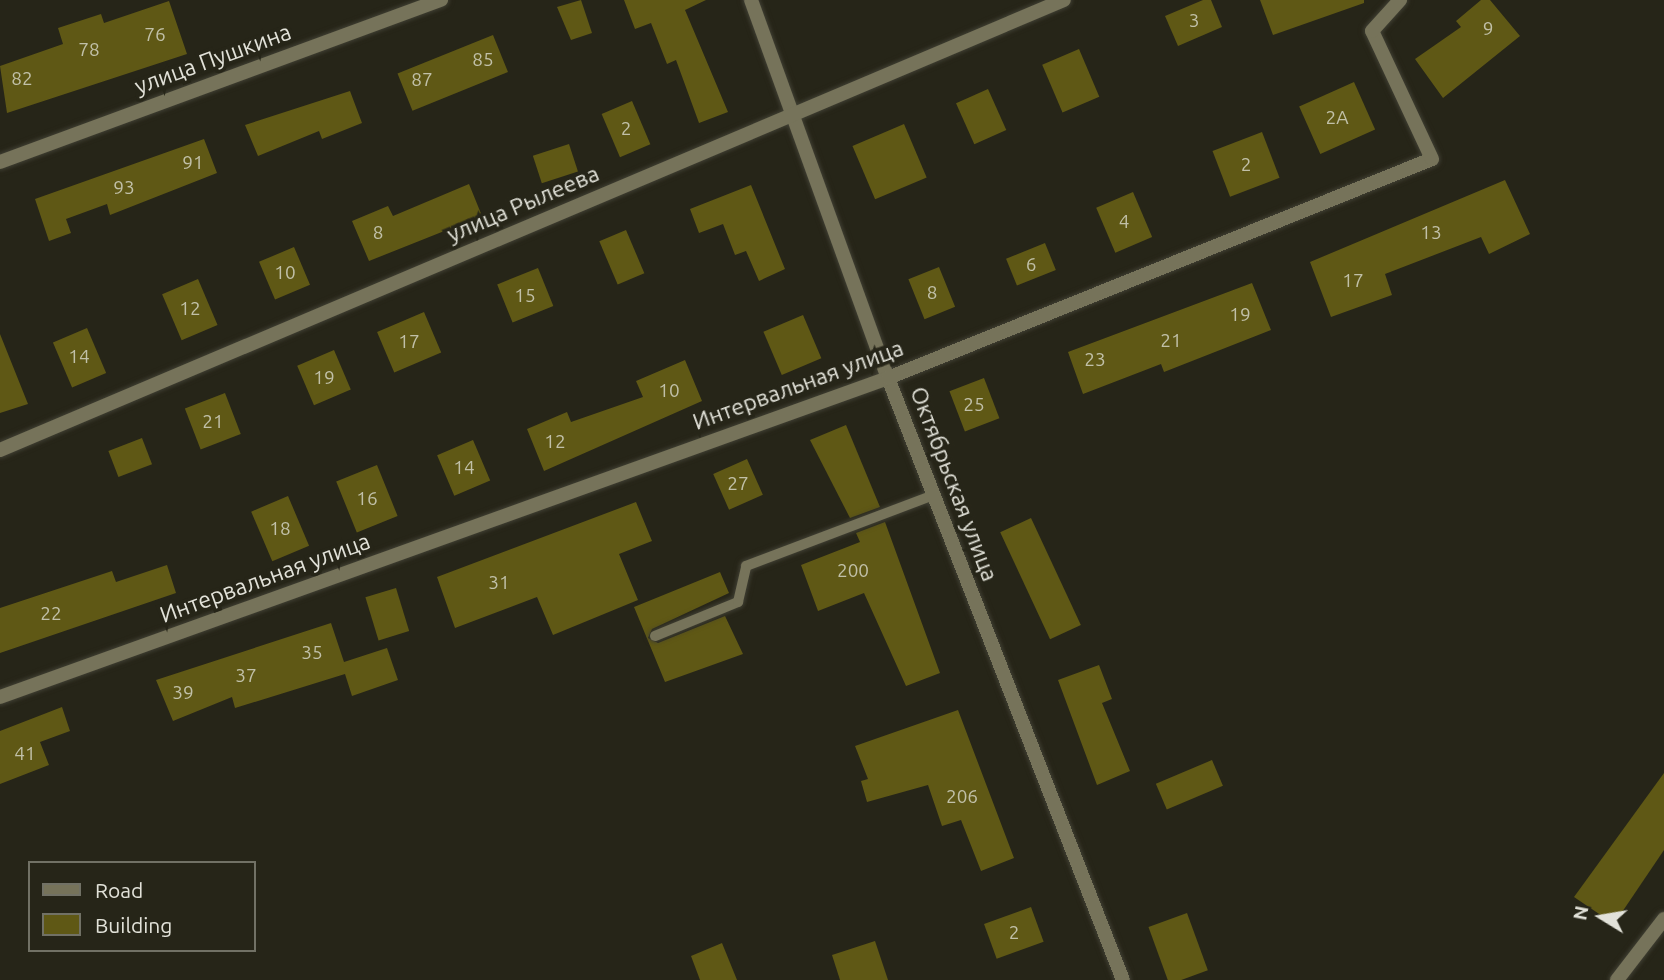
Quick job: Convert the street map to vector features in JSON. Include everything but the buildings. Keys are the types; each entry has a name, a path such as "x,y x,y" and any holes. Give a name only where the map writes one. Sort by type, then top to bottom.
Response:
{"street":[{"name":"улица Пушкина","path":"0,162 441,0"},
{"name":"Октябрьская улица","path":"751,0 795,114 888,378 1123,980"},
{"name":"улица Рылеева","path":"0,450 1064,0"},
{"name":"Интервальная улица","path":"0,697 888,378 1432,159 1372,31 1400,0"},
{"path":"1617,980 1664,919"}],"lane":[{"path":"655,636 738,602 746,566 934,495"}]}
